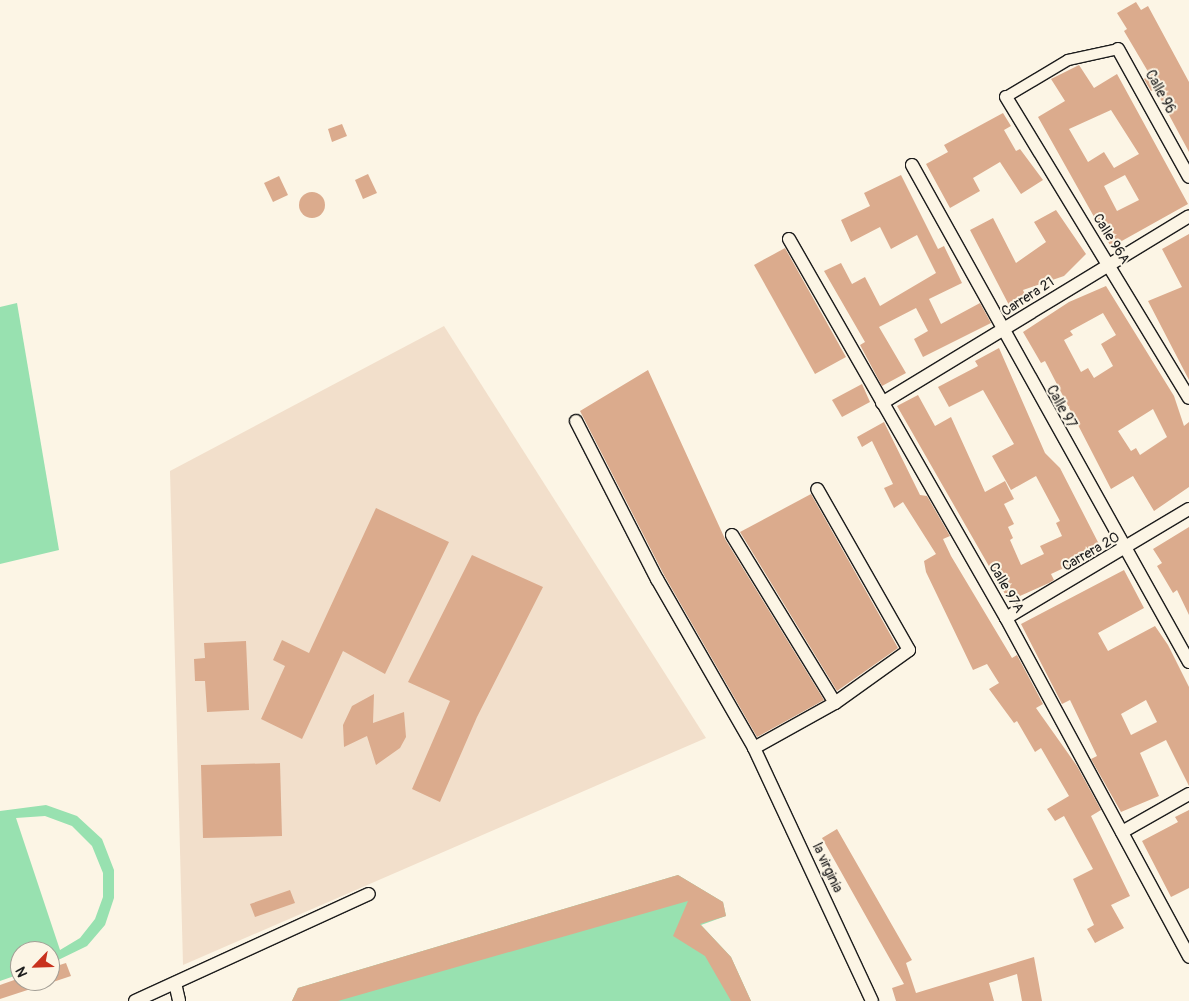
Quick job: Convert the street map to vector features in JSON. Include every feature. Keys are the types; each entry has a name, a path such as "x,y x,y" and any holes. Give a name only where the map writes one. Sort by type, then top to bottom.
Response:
{"street":[{"path":"1006,97 1068,60 1118,49"},
{"name":"Calle 96","path":"1118,49 1189,177"},
{"name":"Calle 96A","path":"1006,97 1189,398"},
{"name":"Calle 97","path":"912,165 1002,331 1189,662"},
{"name":"Carrera 21","path":"882,403 1002,331 1108,263 1189,216"},
{"name":"Calle 97A","path":"789,239 1006,618 1189,957"},
{"name":"la virginia","path":"576,421 657,579 754,748 872,1001"},
{"path":"754,748 835,703 910,650 817,489"},
{"name":"Carrera 20","path":"1006,618 1125,550 1189,509"},
{"path":"732,535 835,703"},
{"path":"1122,832 1189,794"},
{"path":"135,1001 369,894"},
{"path":"175,983 179,1001"}],"shaded area":[{"path":"444,326 706,738 183,965 170,471"}],"green space":[{"path":"17,303 59,550 0,564 0,307"},
{"path":"46,805 77,816 102,839 114,870 114,898 105,925 87,946 60,959 60,950 80,938 95,919 103,897 103,873 92,846 72,826 45,816 16,818 57,941 10,941 10,978 0,981 0,811"},
{"path":"678,875 723,902 726,916 701,925 731,957 751,1001 292,1001 298,988"}],"building":[{"path":"1136,2 1141,10 1148,6 1189,82 1189,152 1155,89 1151,91 1144,79 1150,75 1124,31 1127,29 1117,13"},
{"path":"1079,65 1094,88 1117,74 1188,204 1111,247 1038,117 1065,101 1051,79","holes":["1111,110 1139,154 1114,168 1104,152 1088,162 1069,129","1125,175 1139,200 1117,211 1104,186"]},
{"path":"1003,113 1011,126 1004,130 1016,151 1020,149 1043,180 1021,194 1000,162 973,178 980,191 950,208 926,164 948,152 944,145"},
{"path":"342,124 347,136 332,142 328,129"},
{"path":"368,174 377,193 363,199 355,180"},
{"path":"901,175 938,249 944,246 962,283 929,299 941,324 980,303 991,323 923,357 914,339 928,331 916,308 879,327 906,373 882,386 860,345 865,342 824,271 841,263 852,284 865,277 880,306 936,273 917,235 891,249 880,227 851,242 841,220 870,206 864,193"},
{"path":"279,176 288,195 273,202 264,183"},
{"path":"312,192 321,196 325,205 321,214 312,218 303,214 299,205 303,196"},
{"path":"1056,210 1086,254 1064,276 1023,290 1027,299 1010,307 970,230 993,218 1016,263 1046,242 1034,222"},
{"path":"1189,234 1189,380 1148,301 1182,287 1162,249"},
{"path":"785,248 846,357 815,374 754,265"},
{"path":"1106,286 1174,396 1184,426 1189,422 1189,487 1154,511 1133,476 1111,489 1045,361 1041,363 1023,332 1069,302","holes":["1103,313 1116,335 1101,344 1113,366 1094,378 1088,368 1081,372 1064,340 1073,335 1070,331","1153,409 1167,437 1140,455 1136,448 1131,451 1118,431"]},
{"path":"999,348 1045,453 1060,468 1102,550 1051,574 1054,580 1009,601 897,406 918,395 935,426 951,417 985,492 1005,481 1014,499 1004,504 1014,524 1008,527 1013,538 1010,540 1021,565 1044,554 1040,546 1062,536 1056,523 1060,521 1036,476 1011,490 992,456 1014,444 983,390 949,407 938,387 978,366 975,361"},
{"path":"648,370 725,539 824,700 757,737 664,575 580,411"},
{"path":"862,384 870,402 842,417 832,400"},
{"path":"884,422 920,495 927,496 950,536 943,539 951,556 1012,658 1017,655 1043,704 1036,708 1077,766 1101,810 1091,816 1130,896 1111,905 1124,928 1095,943 1087,929 1094,925 1073,879 1093,869 1064,816 1055,821 1047,809 1069,796 1041,748 1035,752 1017,721 1014,723 989,689 999,683 987,664 973,670 926,572 924,561 936,554 903,502 894,508 884,488 893,484 872,441 862,447 857,437"},
{"path":"811,494 898,648 837,691 740,532"},
{"path":"376,508 449,542 385,674 343,651 302,739 261,719 285,666 273,660 282,640 309,653"},
{"path":"1189,527 1189,615 1177,590 1173,593 1157,566 1162,563 1153,549"},
{"path":"472,555 543,587 477,717 440,802 412,789 450,701 408,682"},
{"path":"1124,570 1144,608 1098,633 1108,651 1155,626 1168,645 1189,687 1189,786 1166,740 1140,753 1159,796 1121,812 1091,759 1097,756 1070,700 1062,704 1021,624","holes":["1146,700 1157,722 1131,735 1121,714"]},
{"path":"246,641 249,710 207,712 205,681 195,681 194,659 205,658 204,643"},
{"path":"374,694 373,723 404,712 406,737 400,748 376,765 367,736 344,747 343,725 352,706"},
{"path":"280,763 282,836 203,838 201,765"},
{"path":"1189,810 1189,888 1171,897 1142,841 1178,822 1175,817"},
{"path":"837,829 912,960 906,963 916,993 1034,957 1042,1001 1022,1001 1017,974 989,983 994,1001 896,1001 892,988 904,984 822,838"},
{"path":"678,875 723,902 726,916 700,924 731,957 751,1001 731,1001 705,956 673,936 688,901 338,1001 292,1001 298,988"},
{"path":"290,890 295,903 255,917 250,904"},
{"path":"66,963 71,976 60,980 60,965"},
{"path":"10,982 10,991 24,991 0,999 0,985"}]}
